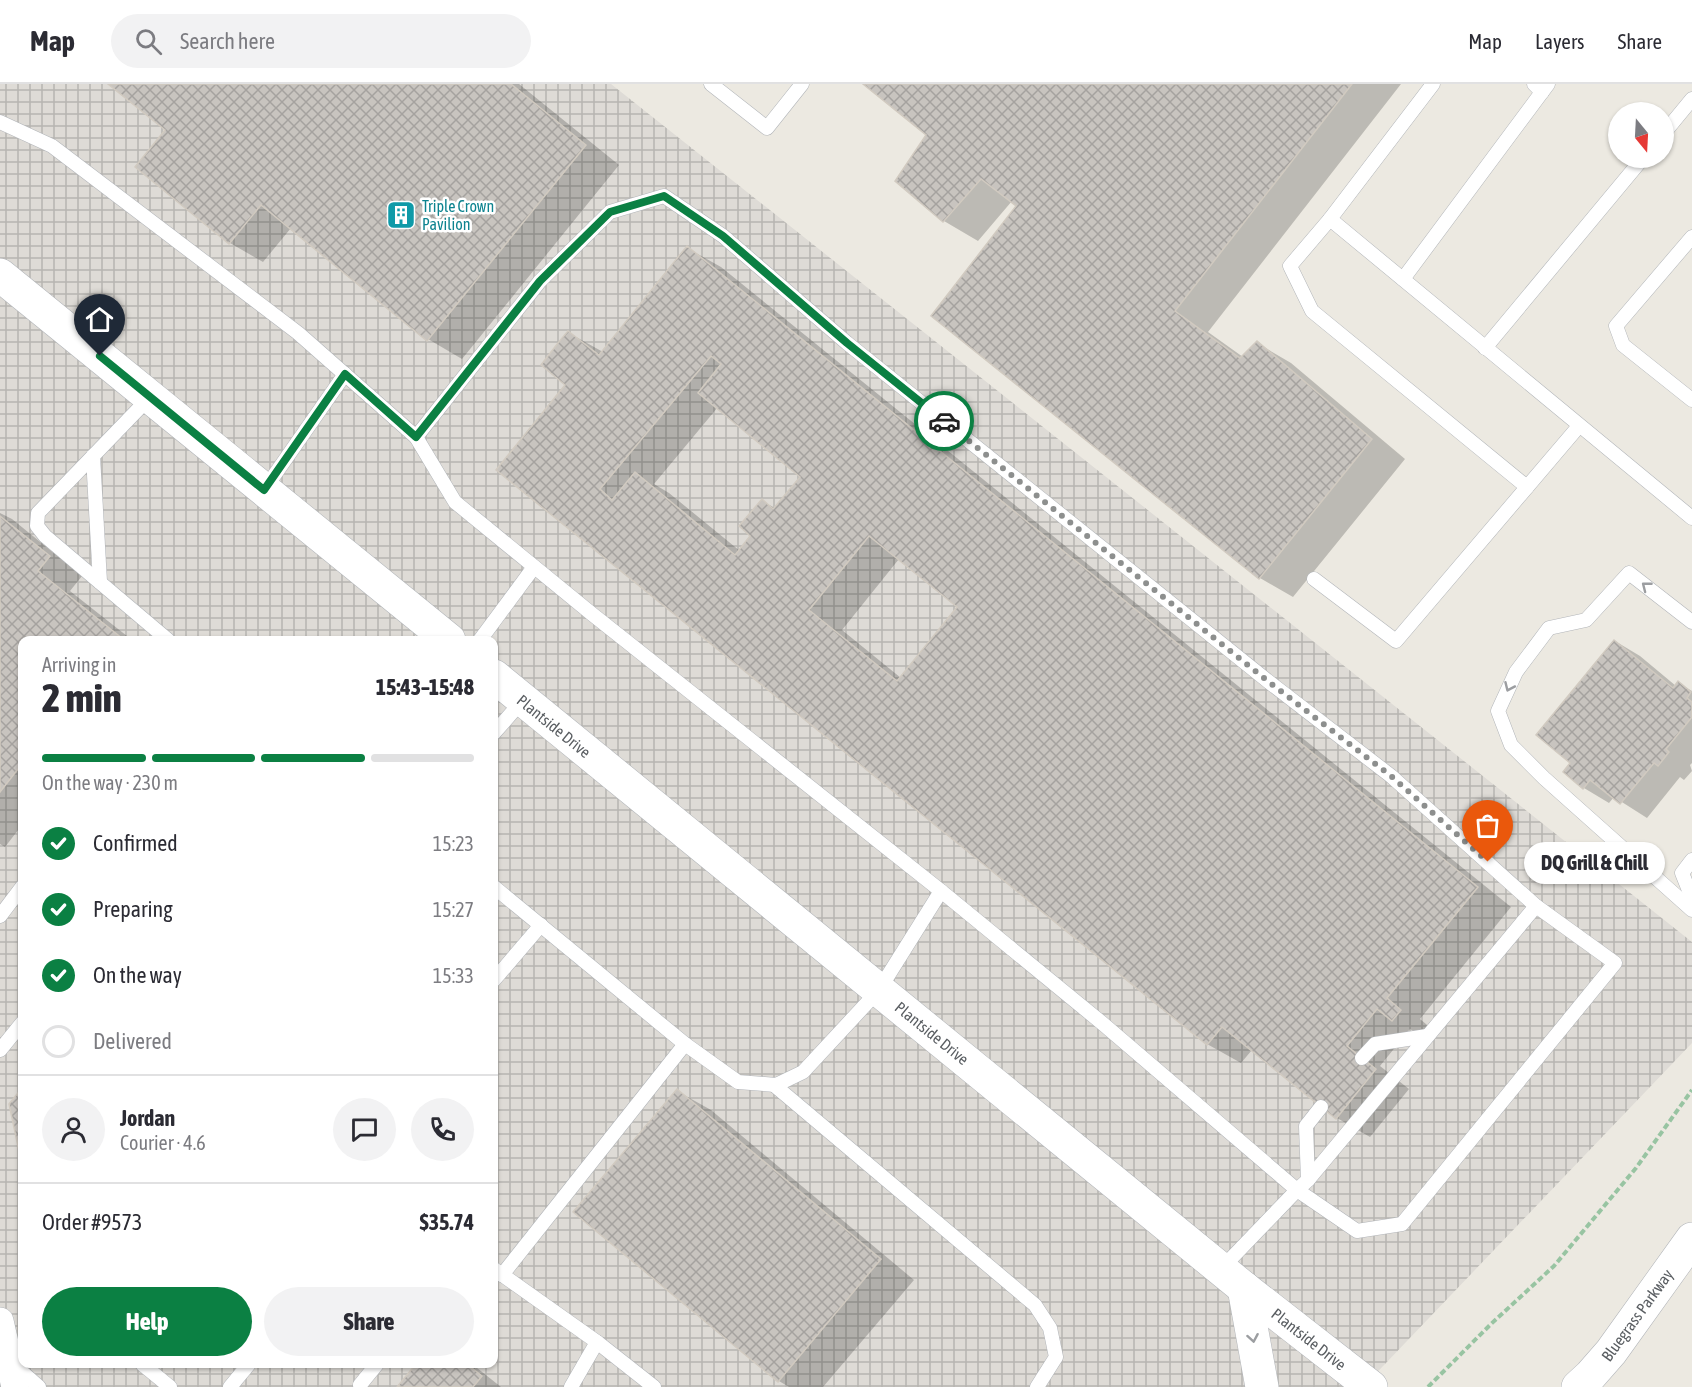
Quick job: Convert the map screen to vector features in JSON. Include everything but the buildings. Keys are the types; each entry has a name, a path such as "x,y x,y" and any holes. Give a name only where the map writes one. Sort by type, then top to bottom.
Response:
{"street":[{"path":"0,275 444,636"},
{"name":"Plantside Drive","path":"498,679 1233,1279 1371,1387"},
{"name":"Bluegrass Parkway","path":"1578,1387 1611,1352 1692,1239"},
{"path":"1233,1279 1262,1387"},
{"path":"0,1321 15,1387"}],"lane":[{"path":"711,84 767,128 802,84"},
{"path":"1433,84 1330,219 1290,266 1312,311 1527,487"},
{"path":"1403,279 1542,87"},
{"path":"1674,121 1692,99"},
{"path":"0,122 52,146 298,333 416,437 455,502 941,891 1102,1023 1297,1190 1358,1231 1401,1224 1615,963 1536,906 1391,776 1269,682 847,343 723,236 664,196 610,212 540,281 416,437"},
{"path":"1485,348 1635,168"},
{"path":"1330,219 1692,518"},
{"path":"1692,237 1616,326 1623,345 1692,400"},
{"path":"264,490 345,374"},
{"path":"150,397 38,513 37,526 45,536 163,636"},
{"path":"1314,579 1396,641 1579,426"},
{"path":"93,456 100,582"},
{"path":"483,636 534,567"},
{"path":"1692,622 1629,573 1586,620 1549,628 1516,672 1498,711 1511,745 1692,910"},
{"path":"498,728 523,700"},
{"path":"1692,860 1682,873 1692,898"},
{"path":"498,890 685,1044 738,1082 774,1085 803,1072 879,990 941,891"},
{"path":"0,916 18,892"},
{"path":"1233,1279 1297,1190 1308,1180 1536,906"},
{"path":"498,975 541,925"},
{"path":"0,1050 18,1028"},
{"path":"1362,1058 1375,1044 1427,1036"},
{"path":"654,1387 597,1342 498,1272 685,1044"},
{"path":"774,1085 1035,1305 1050,1328 1056,1357 1037,1387"},
{"path":"1308,1180 1306,1126 1321,1107"},
{"path":"571,1387 597,1342"},
{"path":"20,1368 39,1387"},
{"path":"147,1368 170,1387"},
{"path":"230,1387 246,1368"},
{"path":"360,1385 374,1368"}],"path":[{"path":"1428,1387 1491,1324 1554,1266 1636,1168 1692,1090"}],"shaded area":[{"path":"0,84 611,84 1692,942 1692,1043 1363,1387 0,1387"}],"way so far":[{"path":"944,421 1269,682 1391,776 1488,862"}],"place":[{"name":"Triple Crown Pavilion","path":"401,215"},
{"name":"DQ Grill & Chill","path":"1488,862"}],"route":[{"path":"100,356 264,490 345,374 416,437 540,281 610,212 664,196 723,236 847,343 944,421"}]}
